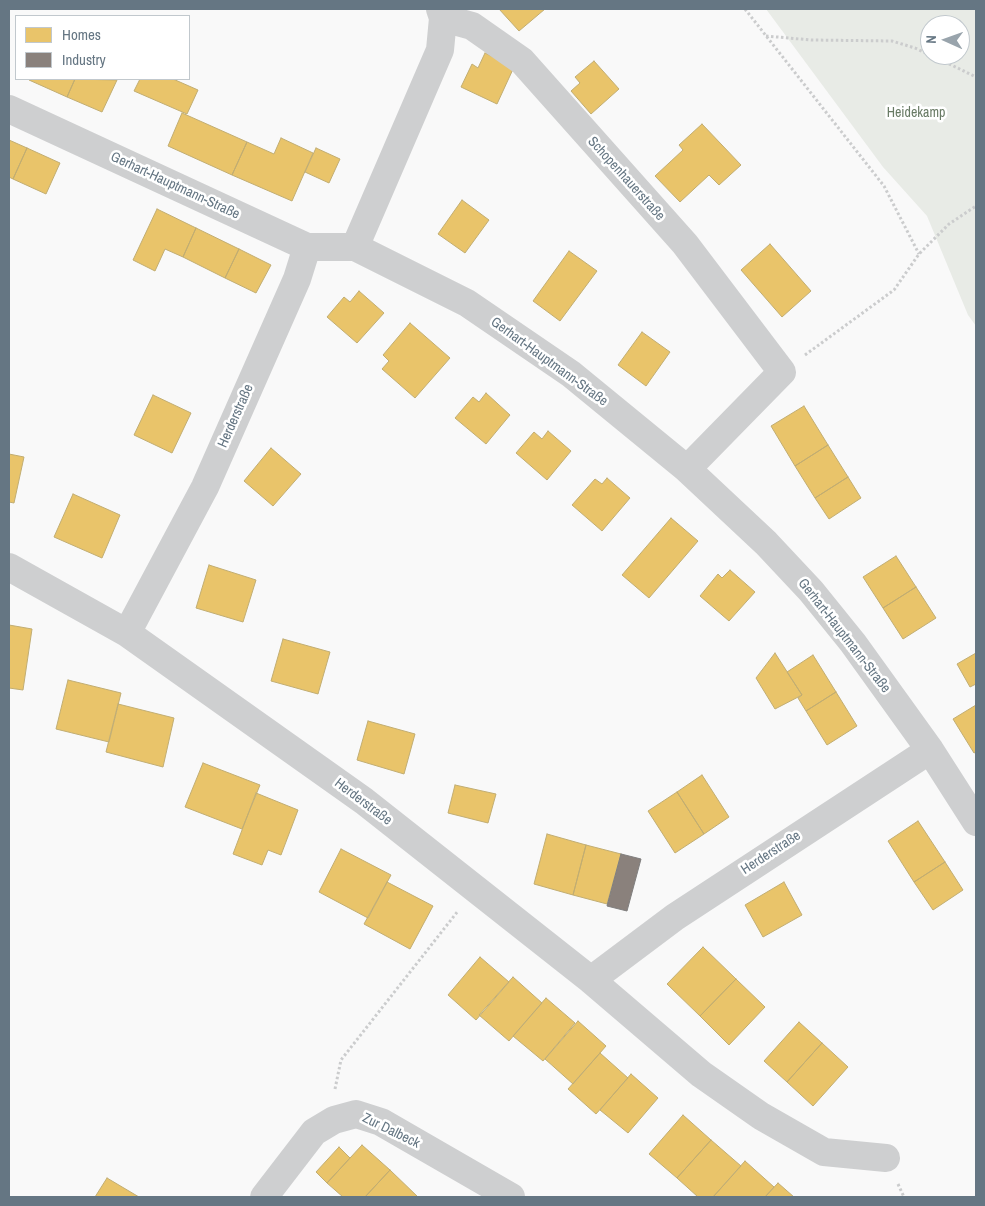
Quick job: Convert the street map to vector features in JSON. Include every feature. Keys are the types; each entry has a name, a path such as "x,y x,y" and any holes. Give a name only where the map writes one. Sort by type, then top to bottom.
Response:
{"street":[{"name":"Schopenhauerstraße","path":"355,247 440,50 442,14 472,26 522,61 685,244 782,372"},
{"name":"Gerhart-Hauptmann-Straße","path":"9,109 307,248 355,247 467,304 571,374 687,469 766,543 811,591 853,643 930,750 976,822"},
{"name":"Herderstraße","path":"127,633 204,487 297,279 307,248"},
{"path":"687,469 782,372"},
{"name":"Herderstraße","path":"9,567 127,633 364,801 591,980 701,1074 762,1116 824,1152 886,1158"},
{"name":"Herderstraße","path":"591,980 675,917 930,750"},
{"name":"Zur Dalbeck","path":"264,1197 314,1132 334,1120 356,1114 381,1122 511,1197"}],"path":[{"path":"745,9 884,186 919,254"},
{"path":"766,36 811,40 892,41 920,50"},
{"path":"951,65 976,77"},
{"path":"782,372 894,290 919,254 949,224 976,206"},
{"path":"327,1124 341,1060 476,890"}],"green space":[{"name":"Heidekamp","path":"766,9 976,9 976,326 968,315 927,216 883,167"}],"building: Homes":[{"path":"499,9 545,9 519,31"},
{"path":"485,53 514,67 497,104 461,87 472,64 478,68"},
{"path":"594,61 619,89 591,114 571,91 580,83 575,77"},
{"path":"29,80 75,80 67,97"},
{"path":"75,80 117,80 102,112 67,97"},
{"path":"140,80 175,80 198,90 187,114 134,91"},
{"path":"182,113 247,142 232,175 168,146"},
{"path":"702,124 741,165 719,185 709,175 680,202 655,176 683,150 679,145"},
{"path":"281,138 313,153 292,201 232,175 247,142 274,154"},
{"path":"9,140 27,148 13,179 9,177"},
{"path":"27,148 60,163 46,194 13,179"},
{"path":"316,148 340,159 329,183 305,172"},
{"path":"462,200 489,220 465,253 438,234"},
{"path":"157,209 196,228 183,257 165,249 155,271 133,260"},
{"path":"196,228 239,249 225,278 183,257"},
{"path":"770,244 811,291 782,317 741,270"},
{"path":"239,249 271,265 256,293 225,278"},
{"path":"569,251 597,271 560,321 533,301"},
{"path":"359,291 384,313 357,343 327,317 344,297 350,302"},
{"path":"410,323 450,358 415,398 382,369 389,361 383,355"},
{"path":"642,332 670,352 646,386 618,365"},
{"path":"486,393 510,415 486,444 455,418 473,397 479,402"},
{"path":"153,395 191,413 172,453 134,435"},
{"path":"804,406 828,445 795,466 771,426"},
{"path":"548,431 571,451 547,480 516,453 534,432 542,439"},
{"path":"828,445 848,477 815,498 795,466"},
{"path":"271,448 301,474 273,506 244,481"},
{"path":"9,454 24,457 14,503 9,502"},
{"path":"848,477 861,498 829,519 815,498"},
{"path":"607,478 630,498 602,531 572,505 595,479 602,484"},
{"path":"73,494 120,515 102,558 54,537"},
{"path":"671,518 698,541 649,598 622,575"},
{"path":"896,556 916,587 883,608 863,577"},
{"path":"209,565 256,580 243,622 196,608"},
{"path":"730,570 755,592 729,621 700,596 718,574 722,578"},
{"path":"916,587 936,618 903,639 883,608"},
{"path":"9,625 32,629 23,690 9,688"},
{"path":"283,639 330,652 318,694 271,681"},
{"path":"775,653 802,695 775,709 756,678"},
{"path":"976,653 976,684 970,687 957,664"},
{"path":"813,655 836,692 806,711 798,698 802,695 787,672"},
{"path":"68,680 121,693 109,742 56,729"},
{"path":"836,692 857,726 827,745 806,711"},
{"path":"118,704 174,718 163,767 106,752"},
{"path":"976,705 976,752 974,753 953,719"},
{"path":"368,721 415,734 404,774 357,760"},
{"path":"203,763 260,785 242,829 185,807"},
{"path":"702,775 729,817 704,834 677,792"},
{"path":"455,785 496,794 488,823 448,813"},
{"path":"677,792 704,834 675,853 648,811"},
{"path":"256,793 298,810 281,855 268,850 262,865 233,854"},
{"path":"918,821 945,862 914,882 888,841"},
{"path":"547,834 586,845 573,895 534,884"},
{"path":"586,845 621,854 607,904 573,895"},
{"path":"341,849 391,875 368,918 319,892"},
{"path":"945,862 963,890 933,910 914,882"},
{"path":"387,882 433,906 410,949 364,924"},
{"path":"784,882 802,915 763,937 745,905"},
{"path":"703,947 736,979 700,1016 667,984"},
{"path":"480,957 509,982 476,1020 448,995"},
{"path":"513,977 542,1003 509,1041 479,1015"},
{"path":"736,979 765,1007 729,1045 700,1016"},
{"path":"546,998 575,1023 543,1061 513,1036"},
{"path":"578,1021 606,1046 573,1084 545,1059"},
{"path":"799,1022 822,1043 787,1082 764,1061"},
{"path":"822,1043 848,1067 813,1106 787,1082"},
{"path":"600,1053 628,1078 596,1114 568,1089"},
{"path":"631,1074 658,1098 628,1133 600,1110"},
{"path":"683,1115 711,1140 677,1178 649,1154"},
{"path":"711,1140 741,1166 713,1197 698,1197 677,1178"},
{"path":"362,1145 390,1170 365,1197 343,1197 327,1183"},
{"path":"339,1147 350,1158 327,1183 316,1172"},
{"path":"745,1161 774,1187 765,1197 713,1197"},
{"path":"390,1170 418,1197 365,1197"},
{"path":"107,1178 139,1197 95,1197"},
{"path":"778,1183 794,1197 765,1197"}],"building: Industry":[{"path":"621,854 641,859 627,911 607,906"}]}
